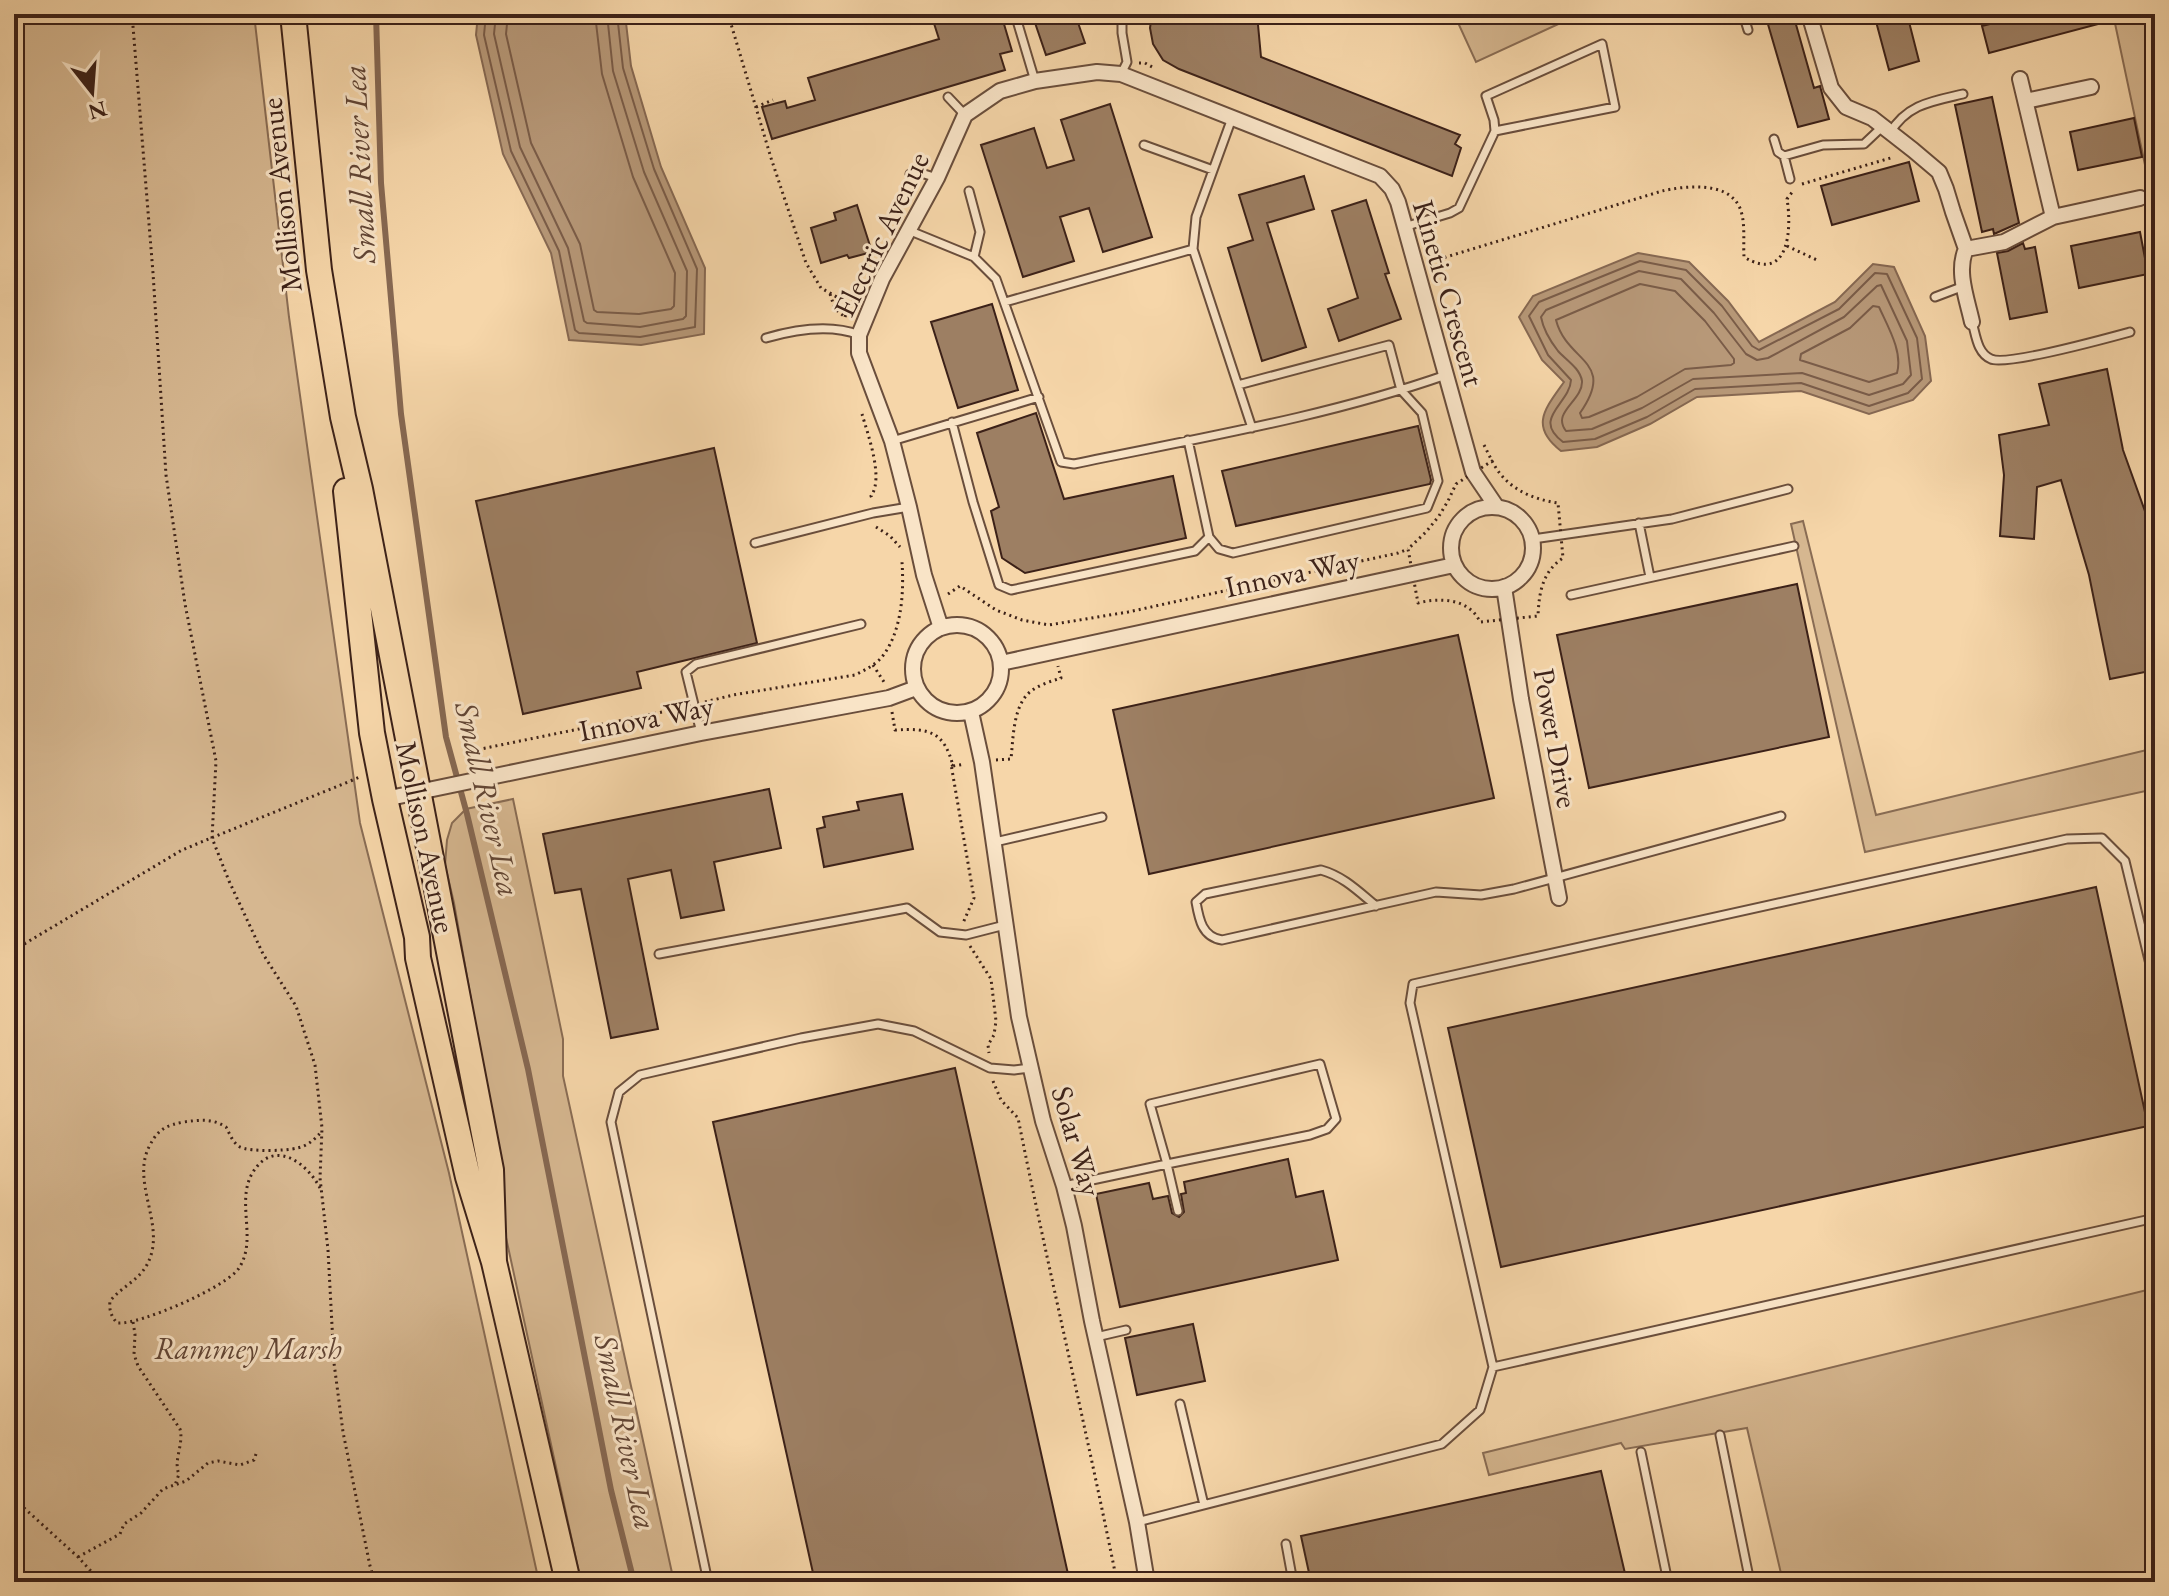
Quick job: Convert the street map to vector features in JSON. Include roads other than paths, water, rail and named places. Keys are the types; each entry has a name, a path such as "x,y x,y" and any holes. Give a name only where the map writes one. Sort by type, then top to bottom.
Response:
{"main road":[{"name":"Mollison Avenue","path":"293,14 319,270 343,417 360,489 491,1170 494,1262"},
{"name":"Mollison Avenue","path":"343,417 350,529 372,733 417,937 421,972 468,1177 494,1262 568,1582"}],"street":[{"path":"1809,14 1831,88 1846,107 1872,118 1939,172 1966,249 1962,257 1964,286 1972,322"},
{"path":"965,115 1000,91 1035,81 1097,72 1121,74"},
{"name":"Kinetic Crescent","path":"1121,74 1380,176 1392,189 1473,472 1496,506"},
{"path":"2020,79 2053,217"},
{"path":"2026,101 2091,87"},
{"name":"Electric Avenue","path":"941,628 924,575 892,441 859,353 859,335 882,279 937,178 965,115"},
{"path":"1966,249 2004,242 2053,217 2140,198"},
{"path":"1496,506 1520,517 1533,539 1533,551 1524,574 1515,582 1504,587 1481,588 1460,575 1454,565 1451,540 1463,518 1473,511 1496,506"},
{"name":"Innova Way","path":"1001,663 1454,565"},
{"name":"Power Drive","path":"1504,587 1521,699 1559,898"},
{"path":"956,625 971,627 990,639 998,651 1001,679 997,690 983,706 971,712 953,714 939,710 926,702 916,688 912,673 913,659 919,646 941,628 956,625"},
{"name":"Innova Way","path":"385,799 701,733 889,698 916,688"},
{"name":"Solar Way","path":"971,712 982,762 1019,1017 1043,1121 1064,1186 1137,1522 1147,1582"}],"lane":[{"path":"1015,14 1035,81"},
{"path":"1121,74 1127,62 1122,14"},
{"path":"1743,14 1748,30"},
{"path":"1404,227 1459,208 1495,131 1486,96 1602,44 1615,107 1495,131"},
{"path":"1784,156 1823,145 1864,144 1925,103 1963,94"},
{"path":"948,97 965,115"},
{"path":"1232,118 1196,217 1193,249 1252,428"},
{"path":"1774,139 1778,152 1784,156 1790,179"},
{"path":"1144,145 1213,170"},
{"path":"910,174 921,173 937,178"},
{"path":"969,191 980,232 974,257"},
{"path":"908,230 974,257 996,279 1061,462 1074,464 1252,428 1401,390 1446,375"},
{"path":"1005,302 1193,249"},
{"path":"1935,297 1964,286"},
{"path":"1972,322 1982,353 1993,361 2015,359 2130,332"},
{"path":"766,338 830,328 859,335"},
{"path":"1188,440 1209,537 1219,549 1233,553 1427,508 1438,481 1422,413 1401,390 1389,345 1238,385"},
{"path":"892,441 1039,397"},
{"path":"952,422 999,585 1011,590 1195,551 1209,537"},
{"path":"1533,539 1672,519 1788,489"},
{"path":"755,543 909,507"},
{"path":"1639,523 1650,577"},
{"path":"1571,595 1794,546"},
{"path":"701,733 686,672 696,664 861,624"},
{"path":"1376,906 1346,881 1321,870 1205,894 1196,902 1205,932 1213,939 1222,940 1376,906 1436,892 1481,895 1514,889 1781,816"},
{"path":"993,842 1102,817"},
{"path":"1137,1522 1442,1444 1480,1410 1493,1367 1410,1003 1413,984 2067,839 2102,838 2125,861 2155,985"},
{"path":"659,954 907,908 940,932 966,935 1005,925"},
{"path":"708,1582 611,1122 619,1092 640,1075 801,1038 878,1024 914,1031 990,1068 1030,1068"},
{"path":"1064,1186 1167,1164 1310,1135 1327,1129 1336,1119 1320,1064 1150,1104 1167,1164 1178,1211"},
{"path":"1493,1367 2155,1218"},
{"path":"1096,1337 1126,1330"},
{"path":"1180,1404 1204,1505"},
{"path":"1720,1435 1750,1582"},
{"path":"1641,1452 1668,1582"},
{"path":"1286,1544 1293,1582"}],"water":[{"path":"478,14 625,14 631,66 661,167 705,268 704,334 641,345 569,340 551,253 503,154 476,35"},
{"path":"1638,253 1689,262 1728,301 1759,342 1835,302 1873,264 1894,267 1925,336 1931,381 1913,400 1869,414 1801,391 1697,397 1650,424 1597,447 1561,451 1545,433 1543,417 1564,382 1542,360 1519,317 1533,296"}],"waterway":[{"name":"Small River Lea","path":"376,14 381,183 401,414 446,737 528,1069 611,1490 634,1582"}],"park label":[{"name":"Rammey Marsh","path":"248,1348"}]}
